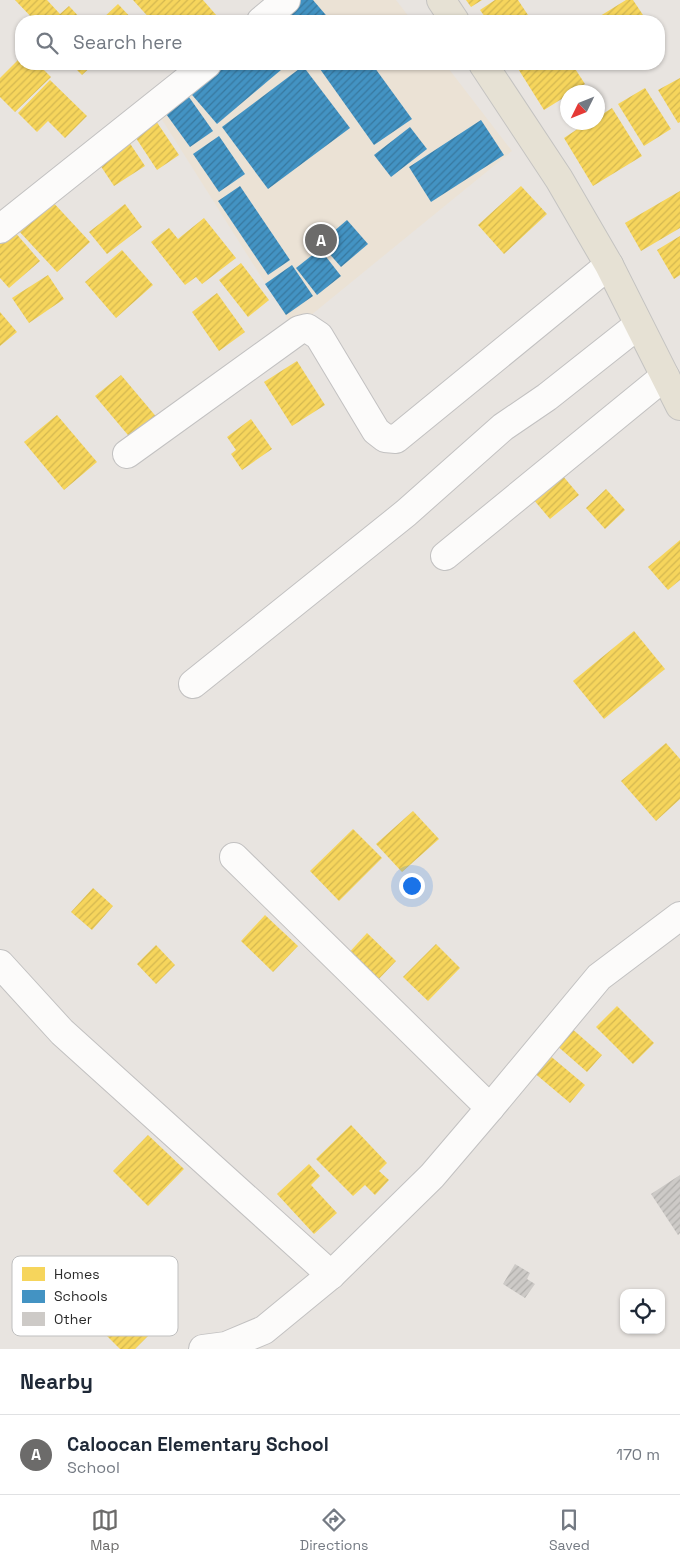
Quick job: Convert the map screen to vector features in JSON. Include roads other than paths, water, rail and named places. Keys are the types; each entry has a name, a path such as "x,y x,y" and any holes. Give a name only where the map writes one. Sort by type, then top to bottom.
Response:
{"main road":[{"path":"441,0 451,15"},
{"path":"487,70 559,179 609,265 680,406"}],"street":[{"path":"268,15 286,0"},
{"path":"0,229 199,70"},
{"path":"127,454 299,330 307,328 319,336 376,431 385,438 396,439 609,265"},
{"path":"193,684 406,513 503,427 547,396 638,325"},
{"path":"445,556 665,376"},
{"path":"234,856 490,1108"},
{"path":"203,1349 226,1346 264,1330 331,1275 432,1176 599,977 680,916"},
{"path":"0,964 62,1032 331,1275"}],"place":[{"name":"Caloocan Elementary School","path":"321,240"}]}
